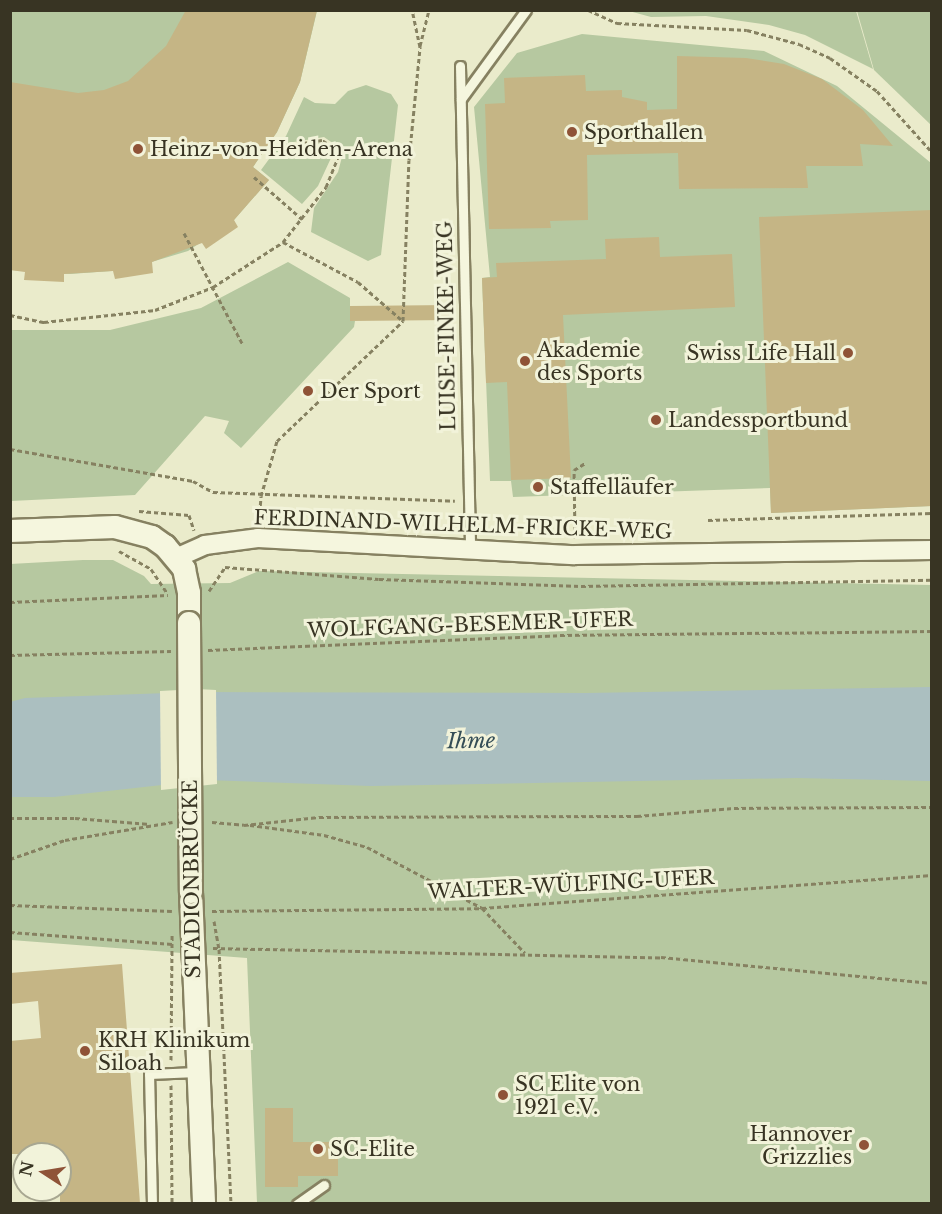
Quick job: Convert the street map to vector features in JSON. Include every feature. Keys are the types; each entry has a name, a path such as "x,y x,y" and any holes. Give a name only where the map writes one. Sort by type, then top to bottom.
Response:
{"street":[{"path":"10,531 115,527 152,537 176,558"},
{"name":"FERDINAND-WILHELM-FRICKE-WEG","path":"176,558 205,545 258,538 470,552 575,555 932,550"},
{"name":"STADIONBRÜCKE","path":"176,558 189,593 191,892 204,1203"}],"lane":[{"path":"461,99 526,10"},
{"name":"LUISE-FINKE-WEG","path":"460,66 470,552"},
{"path":"152,1203 149,1074 199,1072"},
{"path":"297,1203 324,1185"}],"path":[{"path":"412,10 420,47"},
{"path":"261,496 277,441 403,321 409,160 420,47 429,10"},
{"path":"588,10 617,23 747,30 799,44 830,58 877,91 932,152"},
{"path":"10,315 44,322 155,310 213,287 283,242 326,187 338,158 333,147 322,140 292,145"},
{"path":"254,177 302,219"},
{"path":"184,232 243,345"},
{"path":"283,242 358,282 403,321"},
{"path":"10,449 193,480 213,492 261,496 469,502"},
{"path":"575,555 574,470 585,463"},
{"path":"708,520 932,513"},
{"path":"10,602 168,595 151,569 115,549"},
{"path":"208,592 225,567 379,579 581,586 932,580"},
{"name":"WOLFGANG-BESEMER-UFER","path":"197,650 560,635 932,631"},
{"path":"10,655 173,651"},
{"path":"244,825 319,817 637,816 734,808 932,807"},
{"path":"10,818 75,818 155,825 65,840 10,859"},
{"path":"224,822 324,835 367,847 482,908 527,954"},
{"name":"WALTER-WÜLFING-UFER","path":"213,911 482,908 932,875"},
{"path":"212,901 219,949 231,1203"},
{"path":"10,905 174,911"},
{"path":"10,932 169,943"},
{"path":"193,946 219,949 661,957 932,983"}],"green space":[{"name":"Heinz-von-Heiden-Arena","path":"10,11 317,11 300,82 277,132 253,167 269,180 234,220 188,251 125,270 70,274 11,270"},
{"path":"629,11 856,11 873,69 805,35 769,25 706,16 651,17"},
{"path":"857,11 931,11 931,125 874,70"},
{"path":"582,34 764,51 837,86 931,163 931,506 771,513 770,488 513,497 511,481 490,481 482,278 490,277 474,107 517,53"},
{"path":"366,85 391,94 398,105 381,255 368,261 311,232 314,208 338,172 342,157 334,144 324,137 288,143 288,148 321,143 331,158 318,186 302,204 261,170 286,136 304,97 315,103 335,104 348,91"},
{"path":"288,262 350,298 350,321 355,321 354,327 241,448 224,433 229,421 205,416 135,495 11,501 11,330 110,330 201,308"},
{"path":"113,560 144,576 151,584 230,583 259,571 931,585 931,1203 257,1203 247,958 11,940 10,564"}],"water":[{"name":"Ihme","path":"931,687 931,781 797,778 371,786 207,780 54,797 11,797 10,702 25,698 197,692 586,693"}],"pier":[{"path":"216,690 217,784 161,790 160,691"}],"building":[{"name":"Heinz-von-Heiden-Arena","path":"186,10 317,10 300,82 277,132 253,167 269,180 234,220 238,227 206,249 202,243 152,262 153,273 115,279 113,271 64,274 64,282 24,280 25,272 10,270 10,82 78,93 104,90 128,81 166,46"},
{"path":"677,56 746,58 784,64 822,79 863,110 893,146 860,144 863,166 806,166 808,188 679,189 678,153 587,155 588,220 550,221 551,228 489,229 485,104 505,103 504,78 585,75 586,91 622,90 622,97 647,102 647,110 677,109"},
{"name":"Swiss Life Hall","path":"932,210 932,506 771,513 759,217"},
{"name":"Akademie des Sports","path":"659,237 660,257 732,254 735,307 563,315 571,478 511,480 507,382 486,383 482,278 497,277 496,263 606,259 605,239"},
{"path":"451,305 450,320 350,321 350,306"},
{"name":"KRH Klinikum Siloah","path":"122,964 140,1203 60,1203 72,1202 72,1142 12,1142 12,1154 10,1154 10,1041 41,1038 38,1001 10,1004 10,973"},
{"name":"SC-Elite","path":"265,1108 293,1108 293,1142 338,1142 338,1176 298,1176 298,1187 265,1187"}],"place":[{"name":"Sporthallen","path":"572,132"},
{"name":"Heinz-von-Heiden-Arena","path":"138,149"},
{"name":"Swiss Life Hall","path":"848,353"},
{"name":"Akademie des Sports","path":"525,361"},
{"name":"Der Sport","path":"308,391"},
{"name":"Landessportbund","path":"656,420"},
{"name":"Staffelläufer","path":"538,487"},
{"name":"KRH Klinikum Siloah","path":"85,1051"},
{"name":"SC Elite von 1921 e.V.","path":"503,1095"},
{"name":"Hannover Grizzlies","path":"864,1145"},
{"name":"SC-Elite","path":"318,1149"}]}
